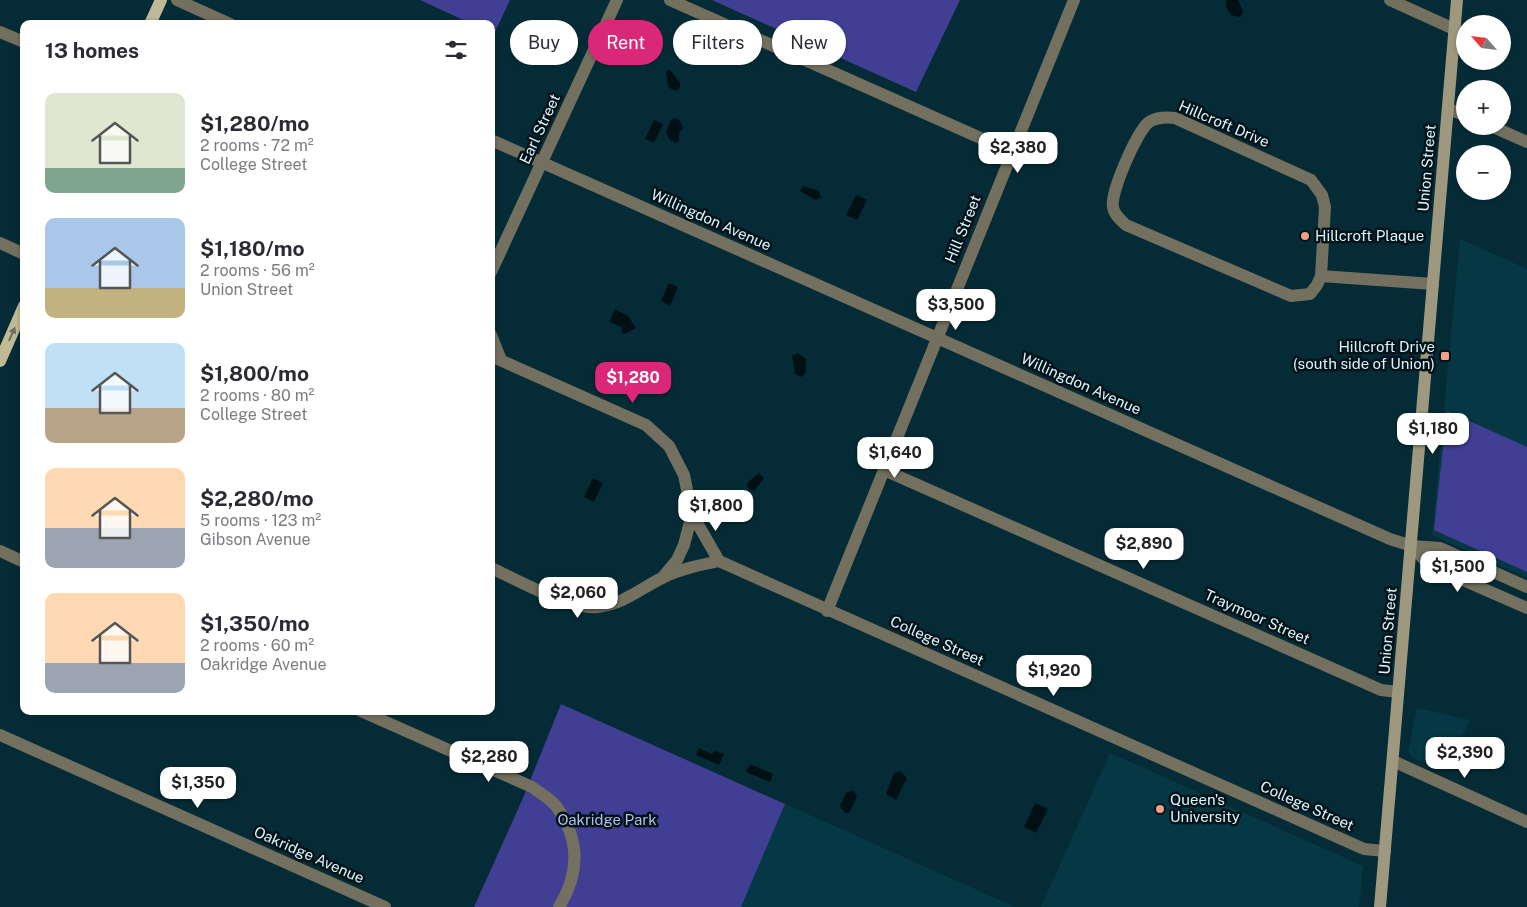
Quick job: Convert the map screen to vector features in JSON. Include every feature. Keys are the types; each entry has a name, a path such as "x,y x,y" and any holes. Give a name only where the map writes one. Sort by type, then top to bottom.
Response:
{"main road":[{"path":"152,20 161,0"},
{"name":"Union Street","path":"1380,907 1457,0"},
{"path":"0,361 20,315"}],"street":[{"path":"177,0 221,20"},
{"name":"Earl Street","path":"495,263 617,0"},
{"path":"670,0 1012,152"},
{"name":"Hill Street","path":"827,610 1074,0"},
{"path":"1390,0 1454,28"},
{"path":"0,32 20,40"},
{"path":"1448,109 1456,112"},
{"name":"Hillcroft Drive","path":"1163,117 1175,118 1311,180 1322,194 1325,207 1321,276 1310,294 1291,296 1126,225 1118,217 1113,207 1113,194 1138,135 1149,122 1163,117"},
{"path":"1511,135 1527,142"},
{"name":"Willingdon Avenue","path":"495,142 1381,535 1412,546"},
{"path":"0,243 20,252"},
{"path":"1321,276 1433,284"},
{"path":"495,570 571,604 597,607 624,601 662,578 690,568 719,561 692,514 684,475 669,446 646,425 496,358"},
{"name":"Traymoor Street","path":"884,470 1381,690 1398,692"},
{"path":"662,578 677,560 684,545 692,514"},
{"path":"1412,546 1440,548 1527,587"},
{"path":"1412,546 1430,565 1527,608"},
{"path":"0,551 20,560"},
{"name":"College Street","path":"719,561 1364,850 1385,851"},
{"path":"370,715 532,787 556,805 571,834 576,854 574,877 560,907"},
{"name":"Oakridge Avenue","path":"0,735 385,907"},
{"path":"1392,761 1527,822"}],"shaded area":[{"path":"1226,0 1238,0 1243,11 1240,17 1231,15 1226,7"},
{"path":"668,69 680,83 680,88 675,91 668,87 666,73"},
{"path":"676,118 680,121 683,128 679,133 679,142 676,143 670,140 666,133 671,120"},
{"path":"654,120 663,124 654,143 645,139"},
{"path":"803,186 819,191 821,197 816,200 800,191"},
{"path":"856,195 867,200 857,220 846,215"},
{"path":"1460,239 1527,269 1527,578 1432,535"},
{"path":"669,283 678,287 670,306 661,301"},
{"path":"615,309 628,316 636,328 625,334 622,333 622,327 609,322"},
{"path":"798,353 806,359 806,372 802,377 795,374 792,356"},
{"path":"759,473 764,478 755,490 750,490 747,487 748,482"},
{"path":"593,478 603,483 594,502 584,497"},
{"path":"1417,708 1470,720 1445,771 1412,757 1408,752"},
{"path":"699,748 711,754 716,751 724,754 719,765 696,755"},
{"name":"Queen's University","path":"1110,753 1363,866 1359,907 1041,907"},
{"path":"750,764 773,774 770,782 746,772"},
{"path":"900,771 907,778 896,800 886,794 894,773"},
{"path":"853,790 857,797 849,813 845,813 840,806 846,793"},
{"path":"1035,803 1048,809 1036,833 1024,827"},
{"path":"785,804 1015,907 741,907"}],"green space":[{"path":"420,0 510,0 495,32 495,20 463,20"},
{"path":"712,0 960,0 916,92 846,60 846,20 772,20 772,27 762,23 762,20 756,20"},
{"path":"1447,411 1527,447 1527,572 1434,530"},
{"name":"Oakridge Park","path":"561,704 785,804 741,907 474,907 523,798"}],"place":[{"name":"Hillcroft Plaque","path":"1305,236"},
{"name":"Hillcroft Drive (south side of Union)","path":"1445,356"},
{"name":"Queen's University","path":"1160,809"}]}
